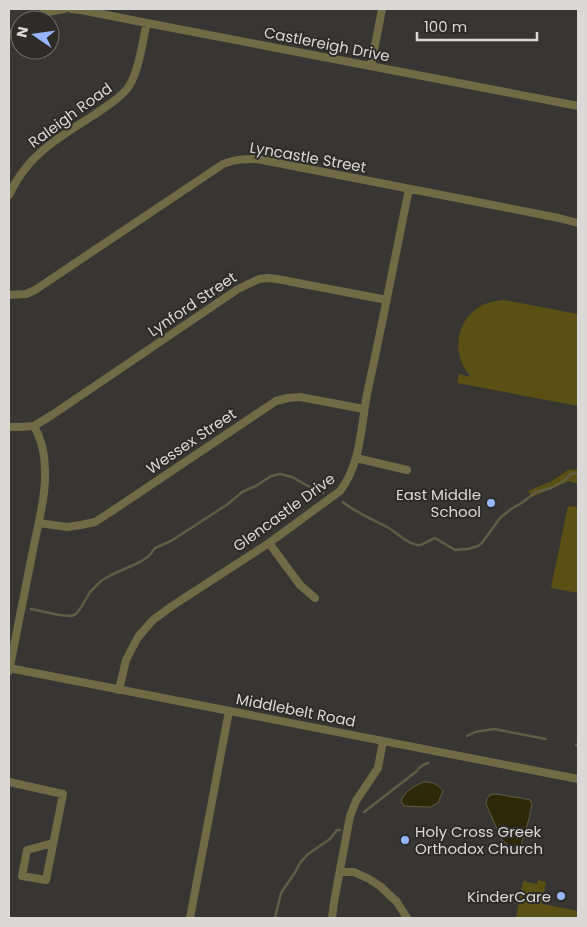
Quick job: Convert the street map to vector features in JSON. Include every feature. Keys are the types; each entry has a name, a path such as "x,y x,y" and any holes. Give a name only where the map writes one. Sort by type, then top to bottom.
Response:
{"street":[{"name":"Castlereigh Drive","path":"71,9 578,106"},
{"path":"372,66 382,9"},
{"name":"Raleigh Road","path":"9,196 20,175 31,160 54,140 111,104 128,88 137,66 147,23"},
{"name":"Lyncastle Street","path":"9,295 26,294 35,290 223,164 242,158 257,159 559,218 578,224"},
{"name":"Glencastle Drive","path":"119,690 126,660 138,638 153,620 270,542 340,492 348,482 356,458 364,409 409,189"},
{"name":"Lynford Street","path":"34,426 250,282 259,279 278,279 387,300"},
{"name":"Wessex Street","path":"38,523 66,527 95,522 276,401 300,397 364,409"},
{"path":"9,427 34,426 44,451 45,471 44,490 9,669"},
{"path":"356,458 407,470"},
{"path":"270,542 300,585 315,598"},
{"name":"Middlebelt Road","path":"9,669 578,779"},
{"path":"190,918 229,711"},
{"path":"332,918 350,816 364,786 378,768 383,741"},
{"path":"9,782 63,794 46,880 22,876 27,850 53,844"},
{"path":"340,872 354,872 380,886 397,902 408,918"}],"shaded area":[{"path":"504,300 578,314 578,406 457,383 459,374 471,377 461,361 459,352 458,342 463,325 468,317 478,308 489,303"},
{"path":"578,469 578,484 569,481 532,497 528,491 552,481 568,470"},
{"path":"568,506 578,507 578,593 551,588"},
{"path":"424,782 435,784 443,791 438,803 430,807 404,806 401,801 405,794 413,787"},
{"path":"496,794 530,800 532,804 521,845 517,849 510,847 502,840 486,804 490,795"},
{"path":"538,880 546,882 542,904 578,911 578,918 516,918 523,881 537,884"}],"waterway":[{"path":"343,502 359,513 391,529 413,544 422,545 435,538 455,550 468,549 482,543 500,518 511,509 536,492 551,488 564,481 571,474 578,473"},
{"path":"31,609 59,615 71,616 76,614 90,592 101,581 140,562 149,556 155,548 171,541 228,504 242,492 256,486 271,476 280,474 292,477 323,493"},
{"path":"467,736 475,732 494,729 546,739"},
{"path":"418,769 428,763"},
{"path":"364,812 417,771"},
{"path":"275,918 281,893 300,863 308,854 330,839 337,830 340,830"}],"place":[{"name":"East Middle School","path":"491,503"},
{"name":"Holy Cross Greek Orthodox Church","path":"405,840"},
{"name":"KinderCare","path":"561,896"}]}
